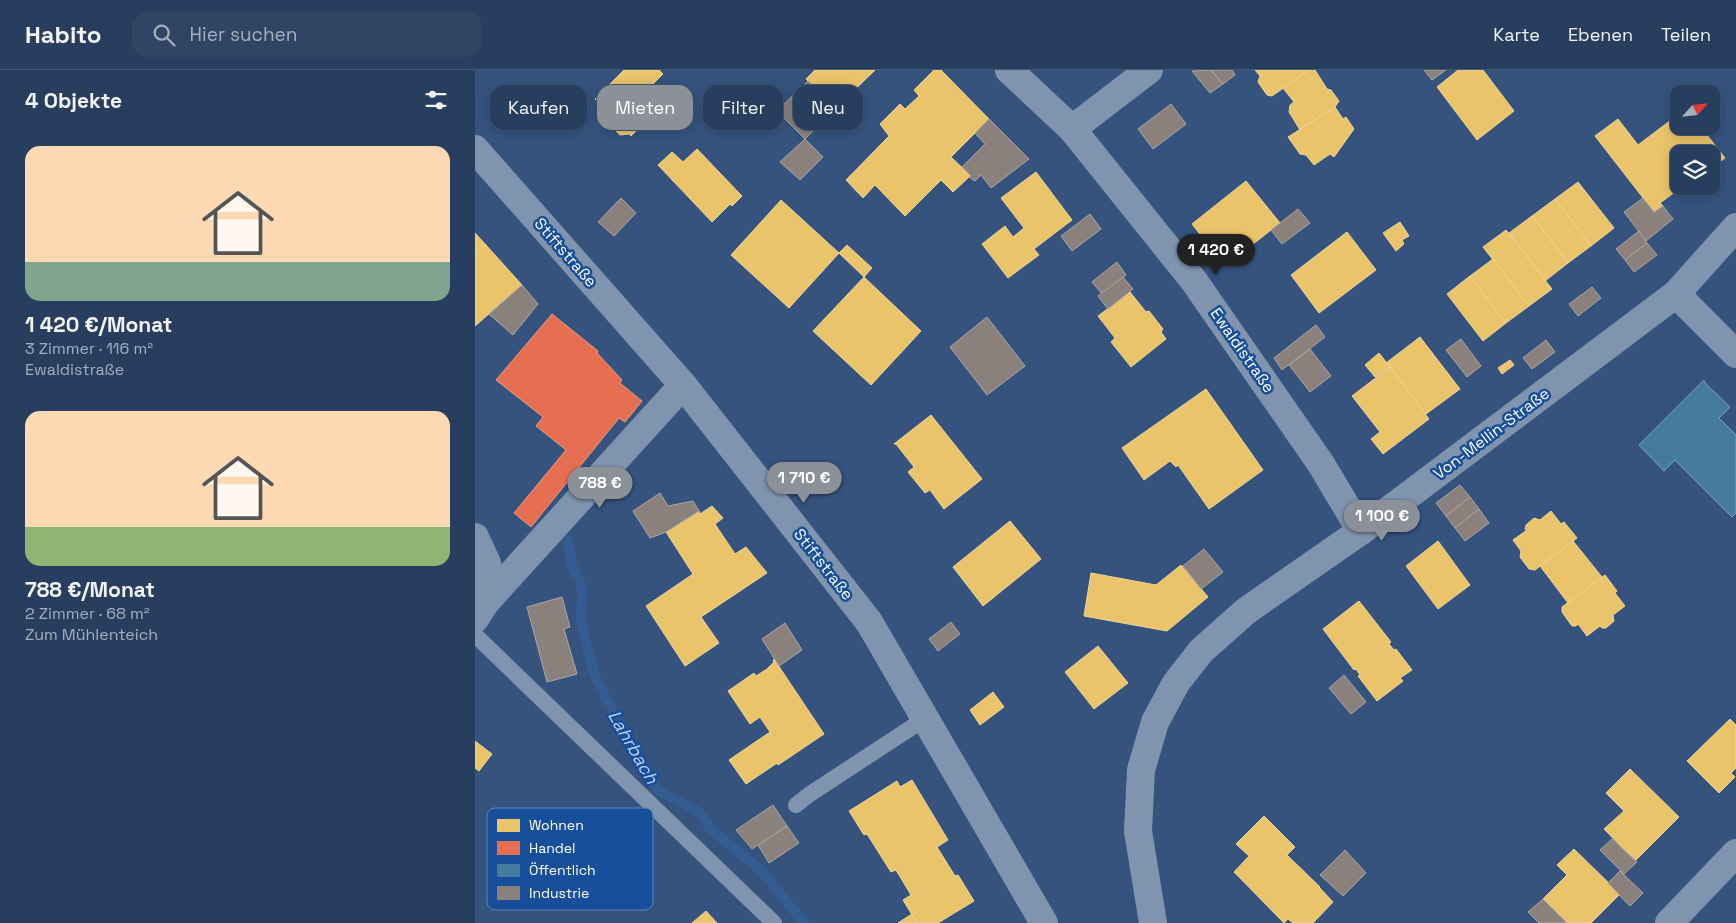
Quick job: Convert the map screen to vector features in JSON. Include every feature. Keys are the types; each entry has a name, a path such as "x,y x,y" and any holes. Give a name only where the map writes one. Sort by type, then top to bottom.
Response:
{"street":[{"name":"Ewaldistraße","path":"1009,70 1072,129 1199,288 1321,464 1361,531"},
{"path":"1072,129 1149,70"},
{"name":"Stiftstraße","path":"475,150 683,385 869,622 1044,923"},
{"name":"Von-Mellin-Straße","path":"1153,923 1138,831 1141,770 1155,722 1176,683 1201,650 1246,611 1361,531 1676,294 1736,227"},
{"path":"1676,294 1736,354"},
{"path":"480,611 683,385"},
{"path":"475,536 487,563 480,611"},
{"path":"1669,923 1736,853"}],"lane":[{"path":"475,635 774,923"},
{"path":"796,805 925,718"}],"building: Wohnen":[{"path":"624,70 659,70 663,74 652,85 609,85"},
{"path":"815,70 875,70 860,85 812,85 806,79"},
{"path":"934,70 941,70 989,119 951,157 971,176 953,192 941,180 905,216 875,185 863,198 846,180 889,136 880,124 900,104 905,109 919,96 914,90"},
{"path":"1255,70 1309,70 1272,96 1267,95 1258,82 1260,76"},
{"path":"1309,70 1315,70 1327,89 1331,90 1339,101 1335,107 1300,130 1289,112 1290,105 1294,102 1283,88"},
{"path":"1458,70 1483,70 1514,111 1477,140 1437,87"},
{"path":"1335,107 1343,119 1346,117 1354,129 1334,157 1330,154 1314,165 1306,155 1300,154 1288,137"},
{"path":"1618,119 1638,145 1670,121 1670,135 1707,135 1715,145 1670,145 1671,195 1660,203 1663,206 1654,212 1595,136"},
{"path":"615,130 637,130 631,136 629,134 620,135"},
{"path":"697,149 742,196 732,206 730,204 712,222 658,165 672,152 683,162"},
{"path":"1720,152 1725,158 1720,162"},
{"path":"1036,172 1072,220 1034,249 1039,255 1008,278 982,244 1005,226 1013,237 1024,228 1001,198"},
{"path":"1246,181 1280,223 1225,266 1192,224"},
{"path":"1578,182 1614,228 1591,246 1555,199"},
{"path":"1555,199 1591,246 1568,263 1532,216"},
{"path":"781,200 839,253 789,308 731,255"},
{"path":"1532,216 1568,263 1545,281 1509,233"},
{"path":"1400,222 1409,236 1402,240 1404,244 1396,251 1383,233"},
{"path":"1506,230 1552,289 1529,306 1483,247"},
{"path":"1347,232 1376,270 1319,313 1291,275"},
{"path":"475,233 486,245 475,255"},
{"path":"486,245 522,285 475,326 475,255"},
{"path":"847,245 872,268 864,277 839,253"},
{"path":"1493,259 1529,306 1506,323 1470,276"},
{"path":"1470,276 1506,323 1483,341 1447,294"},
{"path":"864,277 921,331 871,385 813,331"},
{"path":"1130,292 1146,312 1149,311 1163,329 1161,332 1166,339 1131,367 1111,342 1115,338 1098,316"},
{"path":"1420,337 1460,389 1426,414 1386,363"},
{"path":"1379,353 1390,367 1375,377 1365,365"},
{"path":"1510,360 1514,365 1502,374 1498,368"},
{"path":"1390,367 1429,419 1383,454 1371,439 1380,432 1352,396"},
{"path":"1206,389 1263,470 1209,509 1178,465 1176,467 1170,461 1144,480 1122,448"},
{"path":"931,415 982,479 944,509 930,490 925,493 908,472 914,467 896,444 894,444"},
{"path":"712,506 723,518 715,524 735,554 746,547 767,573 701,617 719,643 685,666 646,606 693,574 666,532 699,511 700,514"},
{"path":"1551,511 1561,524 1564,522 1577,538 1535,570 1529,569 1520,557 1521,551 1513,540 1527,530 1525,529 1526,525 1534,518 1540,520"},
{"path":"1010,521 1041,559 983,606 953,567"},
{"path":"1438,541 1470,585 1438,609 1406,566"},
{"path":"1573,541 1602,577 1568,603 1540,566"},
{"path":"1181,565 1208,597 1167,631 1084,616 1091,573 1156,585"},
{"path":"1605,575 1625,606 1613,615 1614,621 1606,628 1600,626 1587,636 1578,624 1572,626 1562,612 1562,607"},
{"path":"1359,601 1391,642 1389,644 1394,650 1396,649 1412,670 1400,678 1403,681 1377,701 1358,676 1360,675 1356,669 1354,670 1323,629"},
{"path":"1098,646 1128,683 1094,709 1065,672"},
{"path":"774,659 824,734 746,784 729,760 770,732 760,717 750,724 728,691 754,673 756,676 767,669 774,662"},
{"path":"993,692 1004,707 980,725 970,710"},
{"path":"1730,719 1736,725 1736,768 1731,773 1735,777 1719,793 1687,761"},
{"path":"475,741 492,754 479,771 475,768"},
{"path":"1630,769 1679,817 1635,861 1604,829 1624,811 1606,793"},
{"path":"912,780 948,840 937,847 955,876 958,875 974,901 938,923 917,923 903,900 911,895 896,870 891,872 867,834 864,835 849,811 897,781 900,787"},
{"path":"1264,816 1295,847 1287,855 1333,902 1313,923 1293,923 1288,919 1284,923 1234,872 1249,856 1236,844"},
{"path":"1574,849 1620,894 1591,923 1567,923 1543,899 1567,875 1557,865"},
{"path":"706,911 717,923 692,923"},
{"path":"912,914 917,923 898,923"}],"building: Handel":[{"path":"552,314 598,351 597,353 622,380 620,383 642,401 625,422 619,418 531,527 514,513 566,450 536,426 543,417 496,380"}],"building: Öffentlich":[{"path":"1704,380 1730,407 1719,418 1736,435 1736,513 1732,517 1675,460 1664,471 1639,445"}],"building: Industrie":[{"path":"1211,70 1223,84 1210,93 1192,71"},
{"path":"1211,70 1232,70 1235,75 1223,84"},
{"path":"1424,70 1446,70 1432,80"},
{"path":"808,81 812,85 804,85"},
{"path":"793,96 793,127 783,117 783,105"},
{"path":"1171,104 1186,124 1153,149 1138,129"},
{"path":"989,119 1029,159 991,188 981,175 975,181 969,177 971,176 962,167 985,144 975,133"},
{"path":"796,130 814,130 805,139"},
{"path":"805,139 823,157 800,180 780,162"},
{"path":"621,198 636,213 614,236 598,222"},
{"path":"1643,198 1654,212 1663,206 1673,219 1646,241 1624,212"},
{"path":"1298,209 1310,223 1282,244 1271,230"},
{"path":"1090,214 1101,229 1072,251 1061,236"},
{"path":"1639,231 1647,243 1625,260 1616,249"},
{"path":"1647,243 1657,255 1634,272 1625,260"},
{"path":"1117,262 1126,275 1102,294 1092,282"},
{"path":"1123,277 1133,289 1108,309 1098,296"},
{"path":"522,285 538,304 513,335 489,314"},
{"path":"1592,287 1601,298 1578,316 1569,304"},
{"path":"987,317 1025,366 987,395 950,347"},
{"path":"1316,325 1325,337 1282,370 1274,358"},
{"path":"1461,339 1481,366 1467,377 1446,350"},
{"path":"1546,340 1555,352 1532,369 1523,358"},
{"path":"1310,349 1331,376 1310,392 1289,365"},
{"path":"1460,485 1470,497 1446,516 1436,503"},
{"path":"660,493 668,506 693,501 699,511 666,532 650,538 633,511"},
{"path":"1470,497 1479,509 1455,528 1446,516"},
{"path":"1479,509 1489,523 1465,541 1455,528"},
{"path":"1204,549 1223,572 1201,589 1183,566"},
{"path":"562,597 570,627 564,629 577,674 547,682 527,607"},
{"path":"951,622 960,634 938,651 929,639"},
{"path":"785,623 802,650 779,666 762,639"},
{"path":"1344,675 1366,702 1351,714 1329,688"},
{"path":"773,805 787,826 752,849 736,830"},
{"path":"787,826 799,843 769,863 758,845"},
{"path":"1612,839 1637,862 1624,874 1600,850"},
{"path":"1345,850 1366,873 1343,896 1320,875"},
{"path":"1620,871 1643,893 1630,906 1608,883"},
{"path":"1543,899 1567,923 1539,923 1528,912"}],"waterway":[{"name":"Lahrbach","path":"568,540 572,566 582,587 581,621 593,672 629,745 659,791 701,813 709,828 761,870 804,923"}]}
